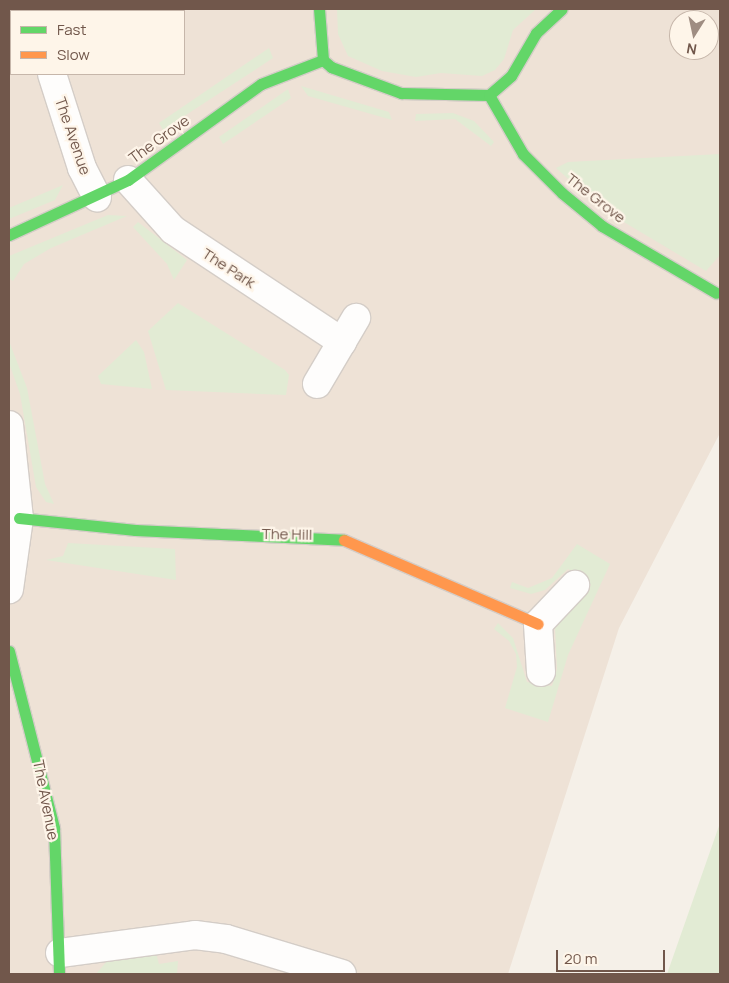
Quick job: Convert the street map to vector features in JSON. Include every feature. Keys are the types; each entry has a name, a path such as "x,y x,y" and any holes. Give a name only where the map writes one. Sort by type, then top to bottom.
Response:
{"street":[{"path":"320,9 323,60 375,86 401,93 489,95 511,76 536,33 562,9"},
{"name":"The Grove","path":"9,235 97,197 128,180 261,84 323,60"},
{"name":"The Avenue","path":"52,75 82,168 97,197"},
{"name":"The Grove","path":"489,95 523,154 562,193 602,226 716,293"},
{"name":"The Park","path":"128,180 173,230 342,342"},
{"path":"317,384 356,318"},
{"path":"9,425 19,518 9,589"},
{"name":"The Hill","path":"19,518 135,530 331,536 359,544 538,624"},
{"path":"541,672 538,624 576,585"},
{"name":"The Avenue","path":"9,651 54,828 60,964 195,935 226,939 342,974"}],"shaded area":[{"path":"9,9 720,9 720,433 619,628 508,974 9,974"}],"green space":[{"path":"337,9 536,9 513,30 504,59 495,70 482,76 441,73 416,77 382,71 348,56 338,34"},
{"path":"269,48 273,58 163,130 159,123"},
{"path":"301,86 389,112 392,120 308,96"},
{"path":"288,89 291,98 223,144 219,137"},
{"path":"453,113 474,121 494,142 491,146 455,119 415,121 416,114"},
{"path":"720,154 720,255 706,271 602,209 556,168 568,162"},
{"path":"63,185 55,200 9,219 9,208"},
{"path":"108,215 127,216 51,248 24,264 13,281 9,278 9,256"},
{"path":"138,222 187,260 174,280 167,264 133,227"},
{"path":"178,303 285,370 289,375 286,395 166,390 148,331"},
{"path":"136,340 144,352 152,389 101,384 98,376"},
{"path":"9,341 27,388 45,484 54,504 46,502 36,487 20,394 9,363"},
{"path":"68,543 175,549 176,580 46,560 63,556"},
{"path":"577,544 610,564 568,655 548,722 505,708 517,667 516,654 509,641 494,629 498,623 513,638 527,682 552,686 557,669 555,628 591,585 568,569 545,590 531,594 510,588 512,582 528,588 552,578"},
{"path":"720,823 720,974 667,974"},
{"path":"155,949 159,964 178,961 177,974 96,974 107,961"}],"traffic: fast":[{"path":"319,9 323,60 331,67 401,93 489,95 511,76 536,33 562,9"},
{"path":"9,235 128,180 261,84 323,60"},
{"path":"489,95 523,154 562,193 602,226 716,293"},
{"path":"19,518 135,530 344,540"},
{"path":"9,651 54,828 59,974"}],"traffic: slow":[{"path":"344,540 538,624"}]}
